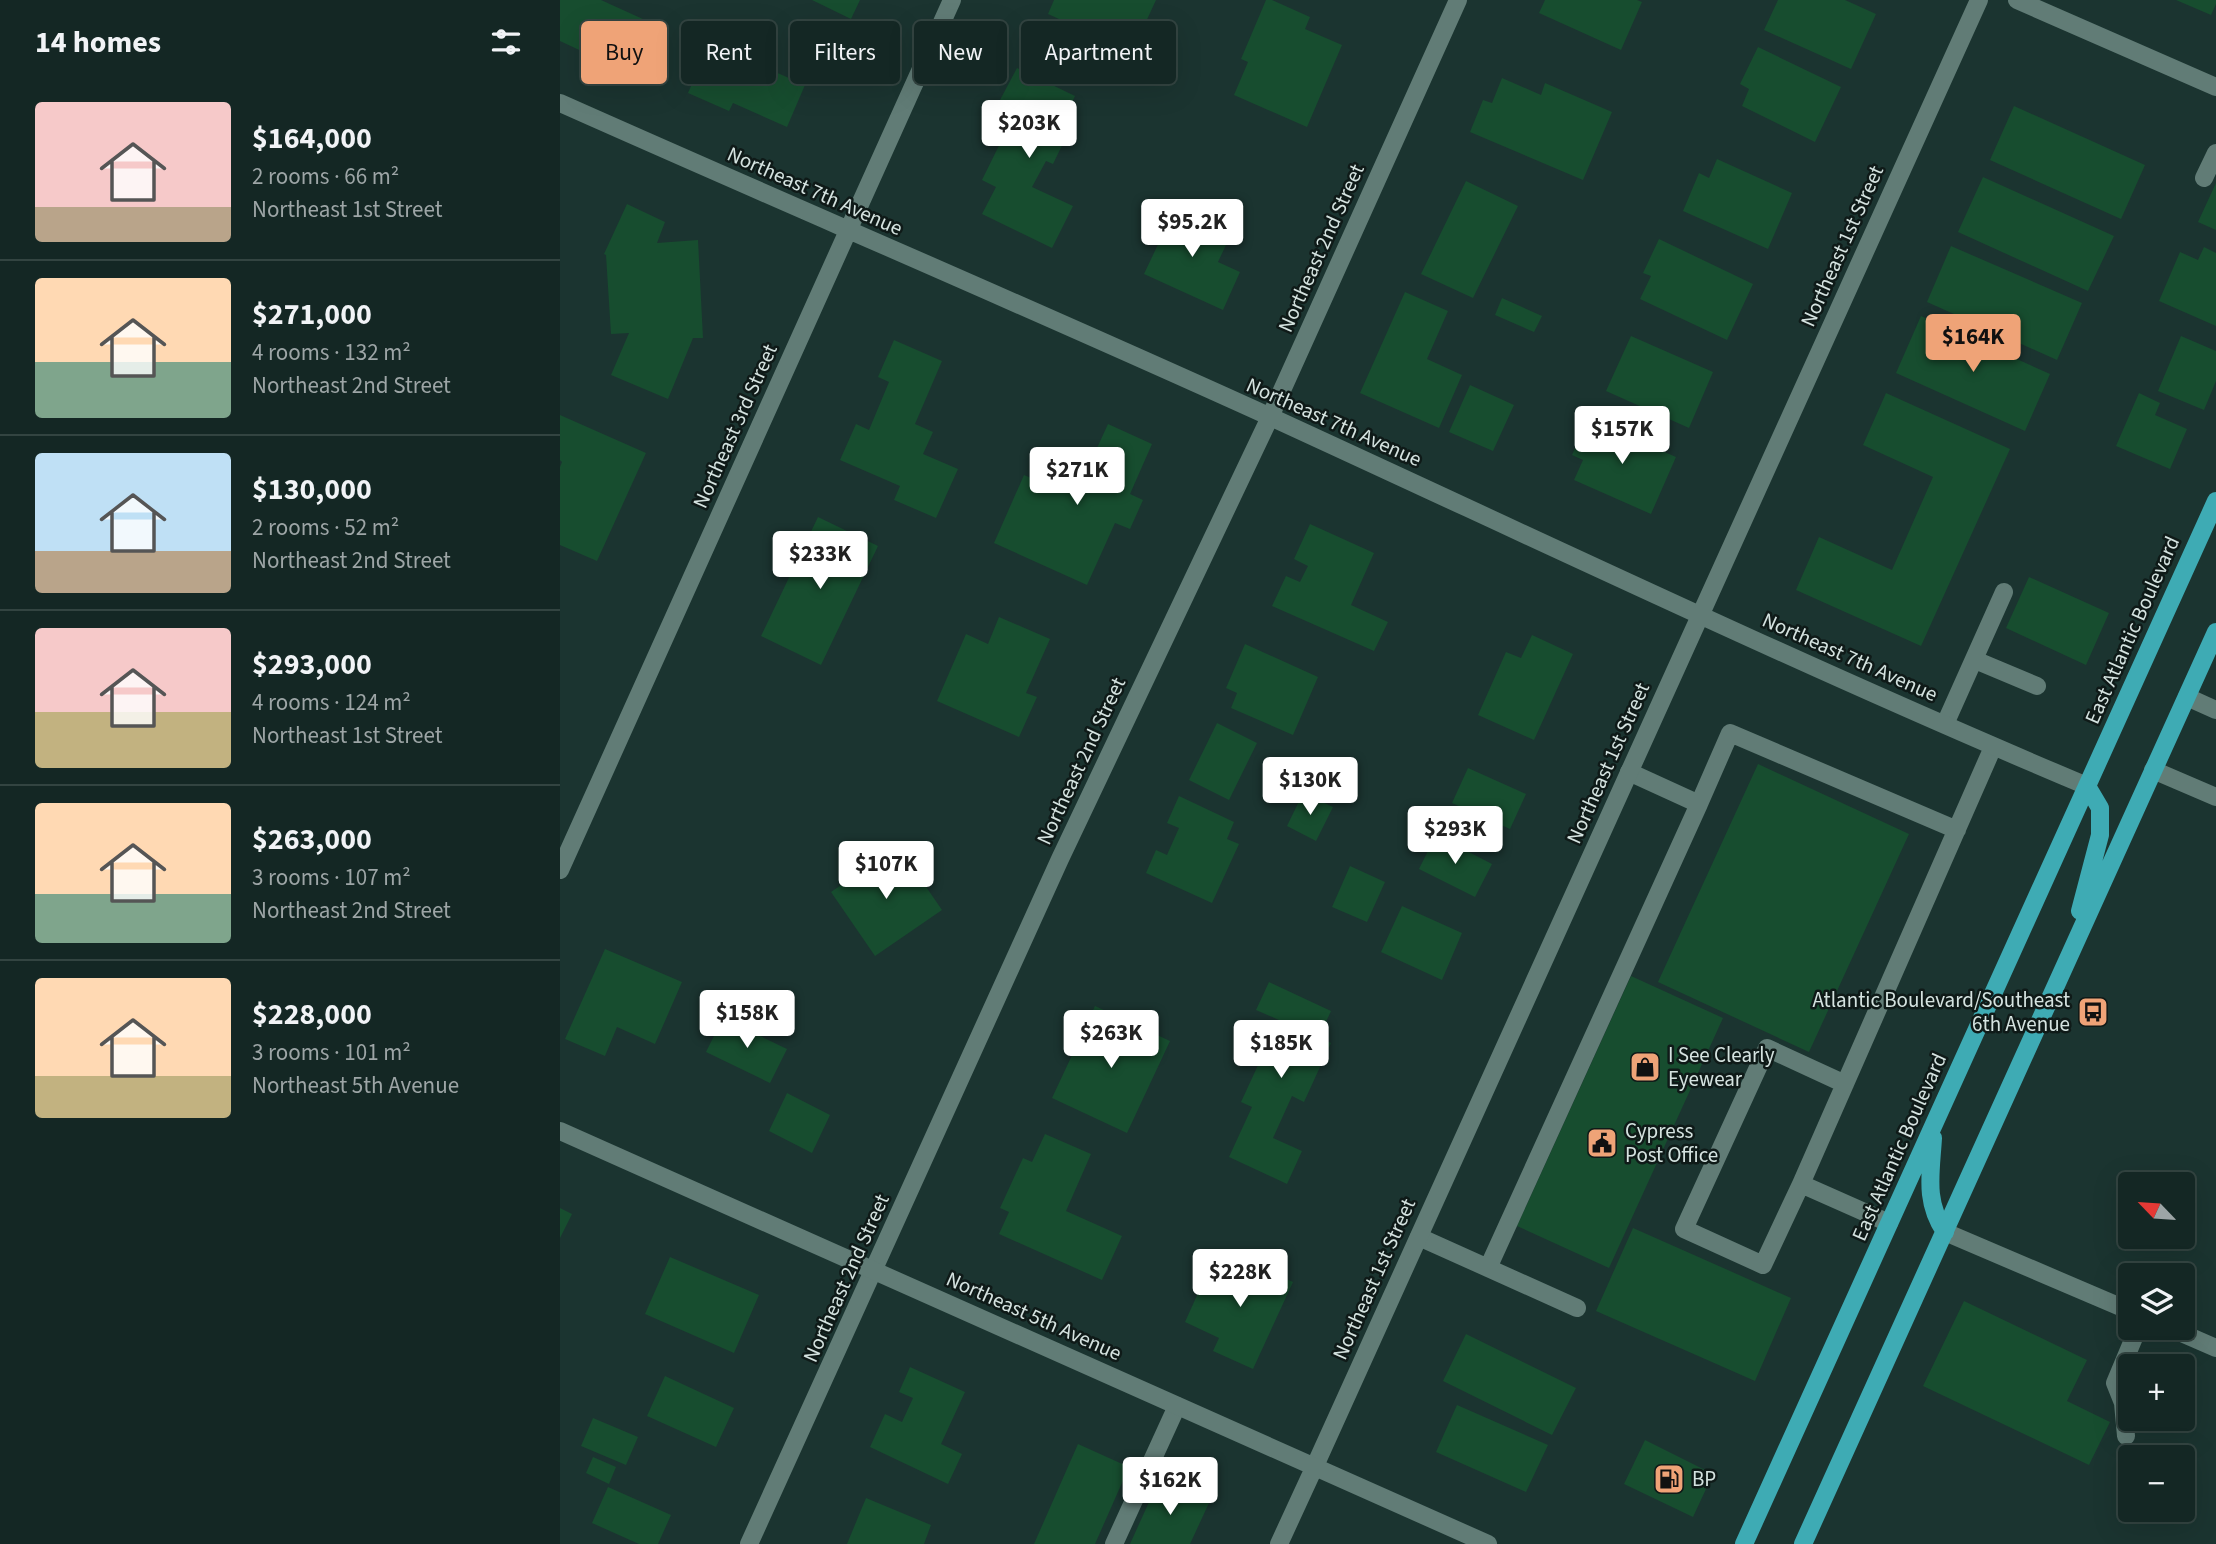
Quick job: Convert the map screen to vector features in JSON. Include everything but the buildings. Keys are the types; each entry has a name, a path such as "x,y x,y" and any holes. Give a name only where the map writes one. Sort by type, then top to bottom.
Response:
{"main road":[{"name":"East Atlantic Boulevard","path":"1744,1544 2216,500"},
{"path":"1803,1544 2216,632"},
{"path":"2066,962 2100,835 2100,808 2087,786"},
{"path":"1933,1127 1930,1200 1937,1220 1945,1231"}],"street":[{"name":"Northeast 3rd Street","path":"560,870 952,0"},
{"name":"Northeast 2nd Street","path":"749,1544 1060,859 1270,417 1458,0"},
{"name":"Northeast 1st Street","path":"1279,1544 1979,0"},
{"path":"2017,0 2216,87"},
{"name":"Northeast 7th Avenue","path":"560,103 1270,417 1700,615 1993,747 2087,786"},
{"path":"2204,178 2216,153"},
{"path":"1945,724 2004,592"},
{"path":"1975,660 2038,686"},
{"path":"2187,697 2216,710"},
{"path":"1488,1268 1730,733 1957,830"},
{"path":"1845,1084 1767,1048 1684,1229 1763,1265 1801,1184 1957,830 1993,747"},
{"path":"2153,770 2216,797"},
{"path":"1629,772 1699,804"},
{"name":"Northeast 5th Avenue","path":"560,1131 875,1269 1479,1542"},
{"path":"1801,1184 1889,1223"},
{"path":"1945,1231 2118,1306"},
{"path":"1419,1237 1577,1308"},
{"path":"2195,1339 2216,1348"},
{"path":"2126,1436 2123,1403 2115,1383 2133,1340"},
{"path":"1114,1544 1177,1406"}],"place":[{"name":"Atlantic Boulevard/Southeast 6th Avenue","path":"2093,1012"},
{"name":"I See Clearly Eyewear","path":"1645,1067"},
{"name":"Cypress Post Office","path":"1602,1143"},
{"name":"BP","path":"1669,1479"}]}
